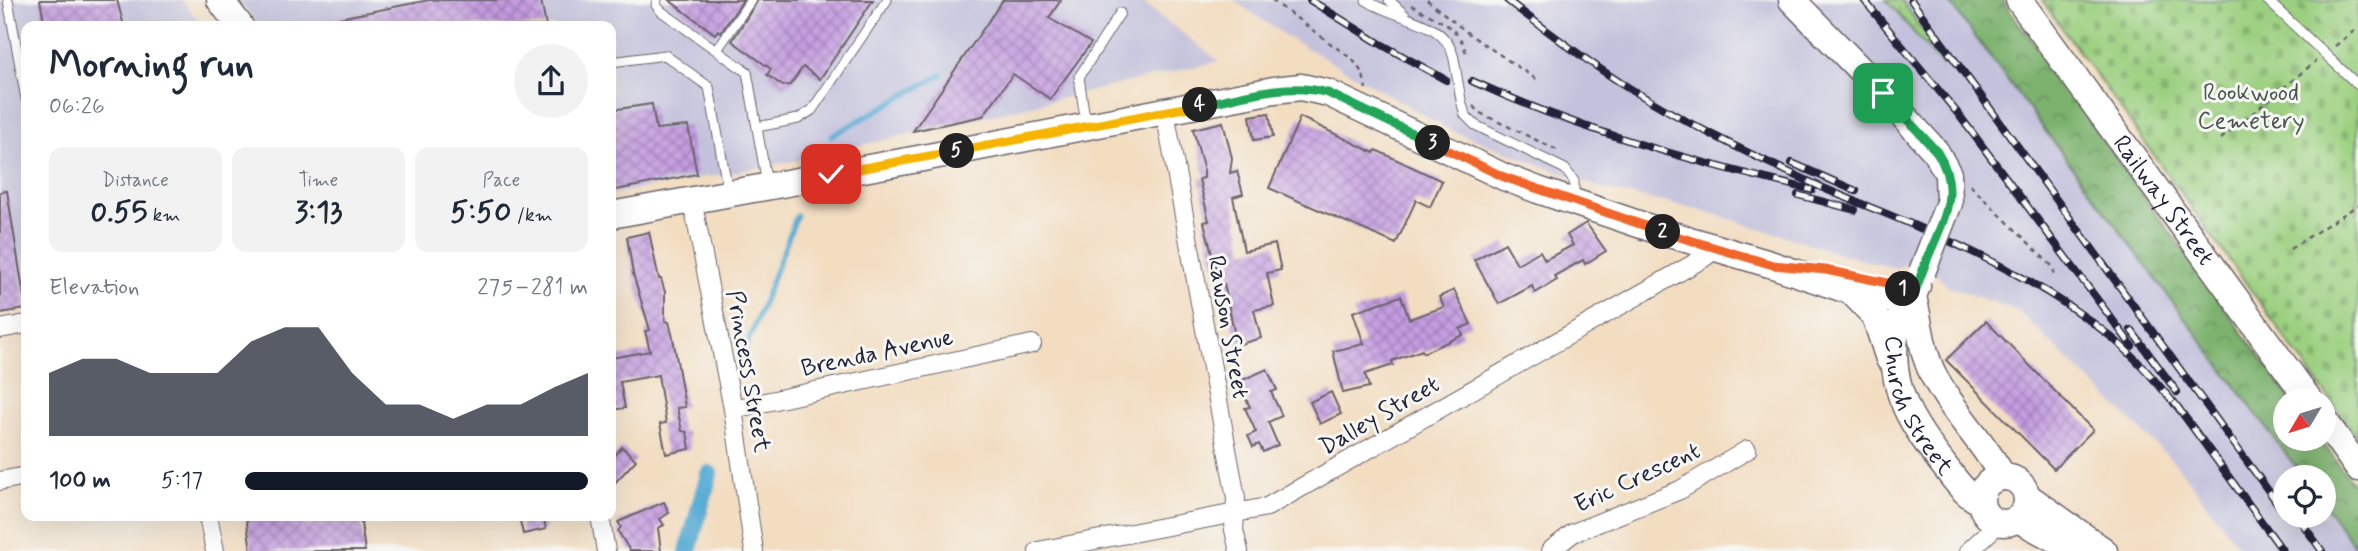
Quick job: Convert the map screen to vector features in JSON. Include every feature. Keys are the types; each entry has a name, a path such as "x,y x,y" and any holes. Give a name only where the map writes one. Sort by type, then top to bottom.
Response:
{"main road":[{"path":"220,0 236,21"},
{"name":"Church Street","path":"1792,0 1920,132 1937,152 1947,171 1950,185 1949,203 1913,297 1902,311 1895,333 1899,394 1913,424 1931,450 1967,493 1980,501"},
{"name":"Railway Street","path":"2019,0 2301,388"},
{"path":"616,214 1273,90 1301,88 1328,93 1504,177 1574,202 1852,292 1895,300 1913,297"},
{"path":"1773,265 1815,268 1897,285 1913,297"},
{"path":"1852,292 1868,307 1878,323 1899,394"},
{"name":"Church Street","path":"1913,297 1923,348 1934,377 2003,477"},
{"path":"2336,437 2358,468"},
{"path":"2015,512 2022,485 2017,480 2003,477 1987,484 1980,501 1986,515 2015,512 2104,551"},
{"path":"2015,512 2078,551"}],"street":[{"name":"Rawson Street","path":"1165,112 1236,498 1234,530 1239,551"},
{"name":"Princess Street","path":"692,199 733,409 754,551"},
{"name":"Dalley Street","path":"1038,551 1267,507 1716,249"},
{"path":"0,329 21,325"},
{"name":"Brenda Avenue","path":"733,409 1032,344"},
{"name":"Eric Crescent","path":"1550,551 1573,533 1680,490 1747,450"},
{"path":"0,481 21,477"},
{"path":"1969,551 2015,512"},
{"path":"209,521 215,551"},
{"path":"601,521 606,551"}],"lane":[{"path":"8,0 21,72"},
{"path":"657,0 656,5 661,11 747,72 767,186"},
{"path":"717,50 751,0"},
{"path":"757,127 798,119 812,110 887,0"},
{"path":"1366,0 1378,8 1406,16 1442,36 1452,48 1465,115 1475,125 1565,169 1574,181 1574,202"},
{"path":"1389,0 1406,16"},
{"path":"2267,0 2358,85"},
{"path":"1086,127 1079,77 1120,13"},
{"path":"616,61 666,55 709,87 729,193"}],"path":[{"path":"1272,0 1353,60 1363,74 1366,88 1359,108"},
{"path":"1427,0 1469,34 1539,80"},
{"path":"1411,5 1454,30 1463,40 1466,54"},
{"path":"2221,139 2358,28"},
{"path":"1473,105 1478,112 1561,152"},
{"path":"1947,171 1974,188 1992,210 2054,268 2054,276"},
{"path":"2290,249 2358,205"}],"shaded area":[{"path":"0,0 182,0 199,21 21,21 21,308 0,312"},
{"path":"238,0 1139,0 1219,61 795,161 616,193 616,21 255,21"},
{"path":"1233,0 1951,0 2273,435 2273,452 2286,452 2295,465 2273,465 2273,528 2336,528 2336,521 2358,551 2242,551 2178,466 2018,311 1947,286 1937,274 1909,263 1896,268 1862,260 1701,210 1605,190 1450,130 1286,36"}],"green space":[{"path":"1886,0 1901,0 1947,63 1942,65"},
{"path":"1948,0 2002,0 2283,388 2273,388 2273,436"},
{"name":"Rookwood Cemetery","path":"2042,0 2358,0 2358,439 2336,408 2336,388 2321,388"},
{"path":"2285,452 2330,452 2358,491 2358,550 2336,520 2336,465 2294,465"}],"building":[{"path":"40,0 117,0 123,21 44,21"},
{"path":"429,0 541,0 545,21 329,21"},
{"path":"669,0 743,0 721,32 718,30 715,34"},
{"path":"758,0 873,0 820,79 803,67 790,85 783,86 767,75 771,69 732,41"},
{"path":"1003,0 1061,0 1049,18 1091,43 1050,99 1013,74 983,116 913,131"},
{"path":"652,104 656,129 688,126 697,174 616,190 616,109"},
{"path":"1269,113 1273,137 1254,140 1250,116"},
{"path":"1300,117 1374,153 1376,150 1442,181 1430,207 1416,200 1396,244 1269,188"},
{"path":"1223,122 1232,158 1230,173 1237,171 1243,194 1233,197 1244,251 1275,244 1281,270 1267,273 1274,306 1254,310 1261,338 1237,345 1224,284 1220,285 1204,222 1209,221 1199,179 1204,178 1204,171 1193,129"},
{"path":"7,191 21,278 21,310 0,313 0,192"},
{"path":"1586,223 1606,251 1585,264 1583,260 1554,276 1557,280 1535,293 1532,286 1499,304 1474,260 1505,243 1517,264 1540,251 1545,260 1573,245 1567,235"},
{"path":"649,232 659,279 665,292 665,321 669,322 673,338 685,407 677,408 682,431 687,432 690,449 666,454 660,424 666,423 658,375 620,382 625,408 616,409 616,357 650,351 645,331 650,330 633,274 627,237"},
{"path":"1454,290 1471,324 1460,329 1463,335 1365,374 1369,387 1343,393 1333,351 1364,344 1353,312 1401,296 1409,319 1444,307 1439,297"},
{"path":"1986,321 2093,430 2054,469 1946,360"},
{"path":"1267,369 1277,390 1271,392 1282,416 1268,422 1278,445 1263,452 1259,444 1253,447 1248,436 1256,432 1245,408 1250,407 1238,382"},
{"path":"1331,392 1341,414 1320,424 1310,402"},
{"path":"622,447 636,460 616,482 616,454"},
{"path":"664,502 669,513 660,519 664,525 658,528 661,551 630,551 618,531 621,527 618,522"},
{"path":"247,521 361,521 365,551 251,551"},
{"path":"520,521 544,521 546,529 523,534"}],"waterway":[{"path":"831,136 941,75"},
{"path":"740,363 797,215"},
{"path":"688,551 709,474"}],"railway":[{"path":"1310,0 1446,80"},
{"path":"1507,0 1604,71 1688,122 1810,182 1965,248 2040,288 2120,344 2179,409"},
{"path":"1864,0 1959,115 2132,346"},
{"path":"1911,0 2273,497"},
{"path":"1472,81 1555,115 1639,144 1812,190"},
{"path":"1792,163 1856,191"},
{"path":"1798,195 1855,210"},
{"path":"2131,330 2177,392"},
{"path":"2174,402 2283,551"},
{"path":"2306,528 2322,551"}],"route":[{"path":"831,174 1273,90 1301,88 1328,93 1504,177 1538,190 1716,249 1773,265 1826,270 1897,285 1913,297 1946,214 1950,185 1944,163 1937,152 1883,93"}]}
